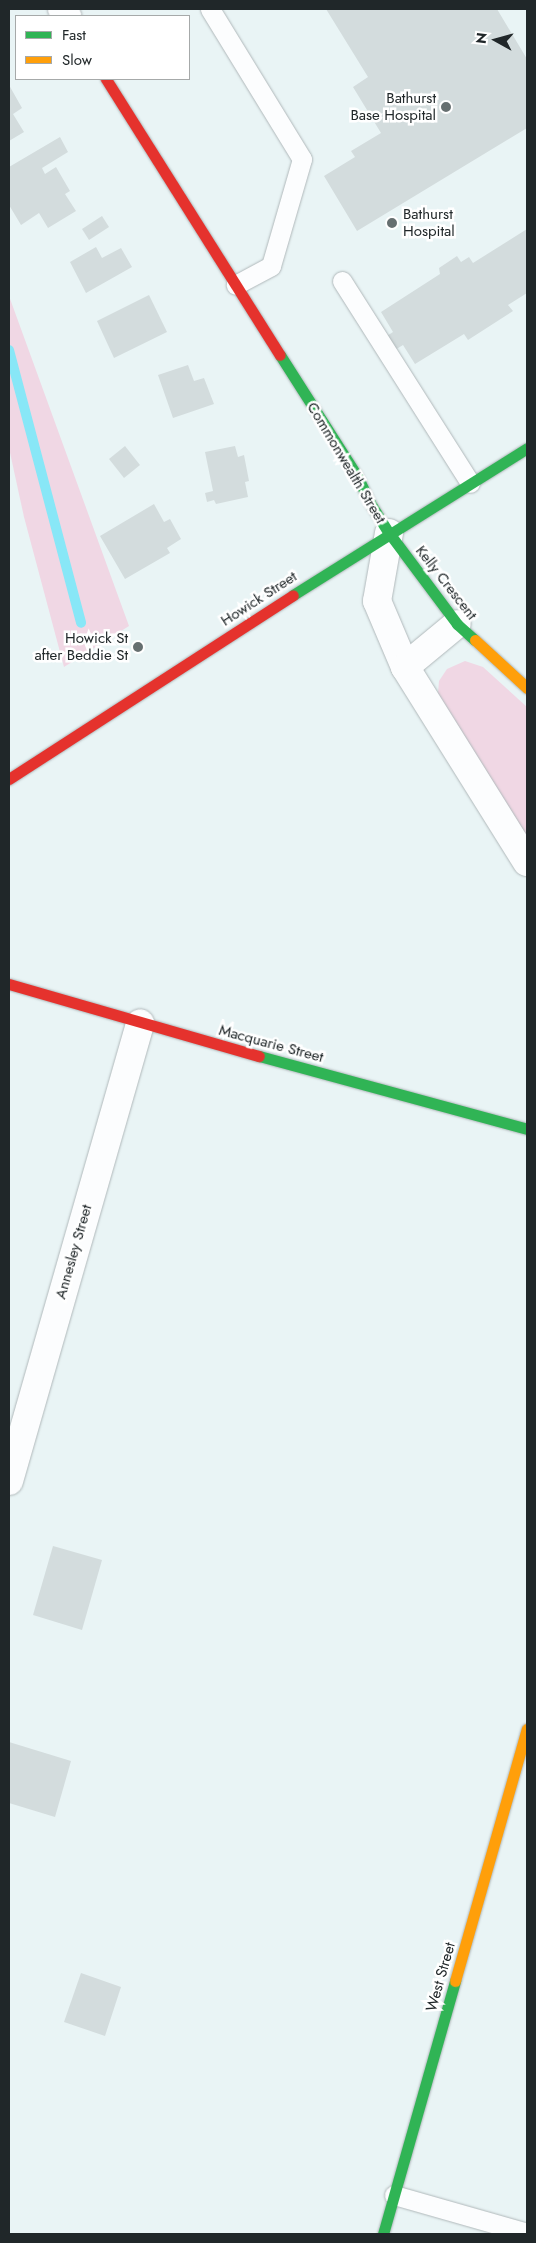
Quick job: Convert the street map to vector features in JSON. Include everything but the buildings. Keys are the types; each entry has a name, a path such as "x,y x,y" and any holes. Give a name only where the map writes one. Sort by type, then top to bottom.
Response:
{"street":[{"name":"Commonwealth Street","path":"107,80 357,476 370,503 389,534 377,601 405,667 527,862"},
{"name":"Howick Street","path":"11,774 527,448"},
{"name":"Kelly Crescent","path":"389,534 457,624 527,688"},
{"path":"405,667 457,624"},
{"name":"Macquarie Street","path":"9,984 140,1023 527,1130"},
{"name":"Annesley Street","path":"9,1481 140,1023"},
{"name":"West Street","path":"383,2234 527,1729"}],"lane":[{"path":"210,9 302,158 270,266 236,285"},
{"path":"342,281 470,484"},
{"path":"394,2195 527,2233"}],"shaded area":[{"path":"9,296 129,626 64,667 24,517 9,448"},
{"path":"465,661 483,667 527,707 527,837 438,693 439,681 447,669"}],"waterway":[{"path":"9,350 81,623"}],"traffic: fast":[{"path":"280,355 357,476 370,503 389,533 457,624 475,640"},
{"path":"293,595 527,448"},
{"path":"259,1056 527,1129"},
{"path":"383,2234 455,1981"}],"traffic: slow":[{"path":"475,640 527,688"},
{"path":"455,1981 527,1729"}],"traffic: jam":[{"path":"107,80 280,355"},
{"path":"9,779 293,595"},
{"path":"9,984 259,1056"}],"place":[{"name":"Bathurst Base Hospital","path":"446,107"},
{"name":"Bathurst Hospital","path":"392,223"},
{"name":"Howick St after Beddie St","path":"138,647"}]}
